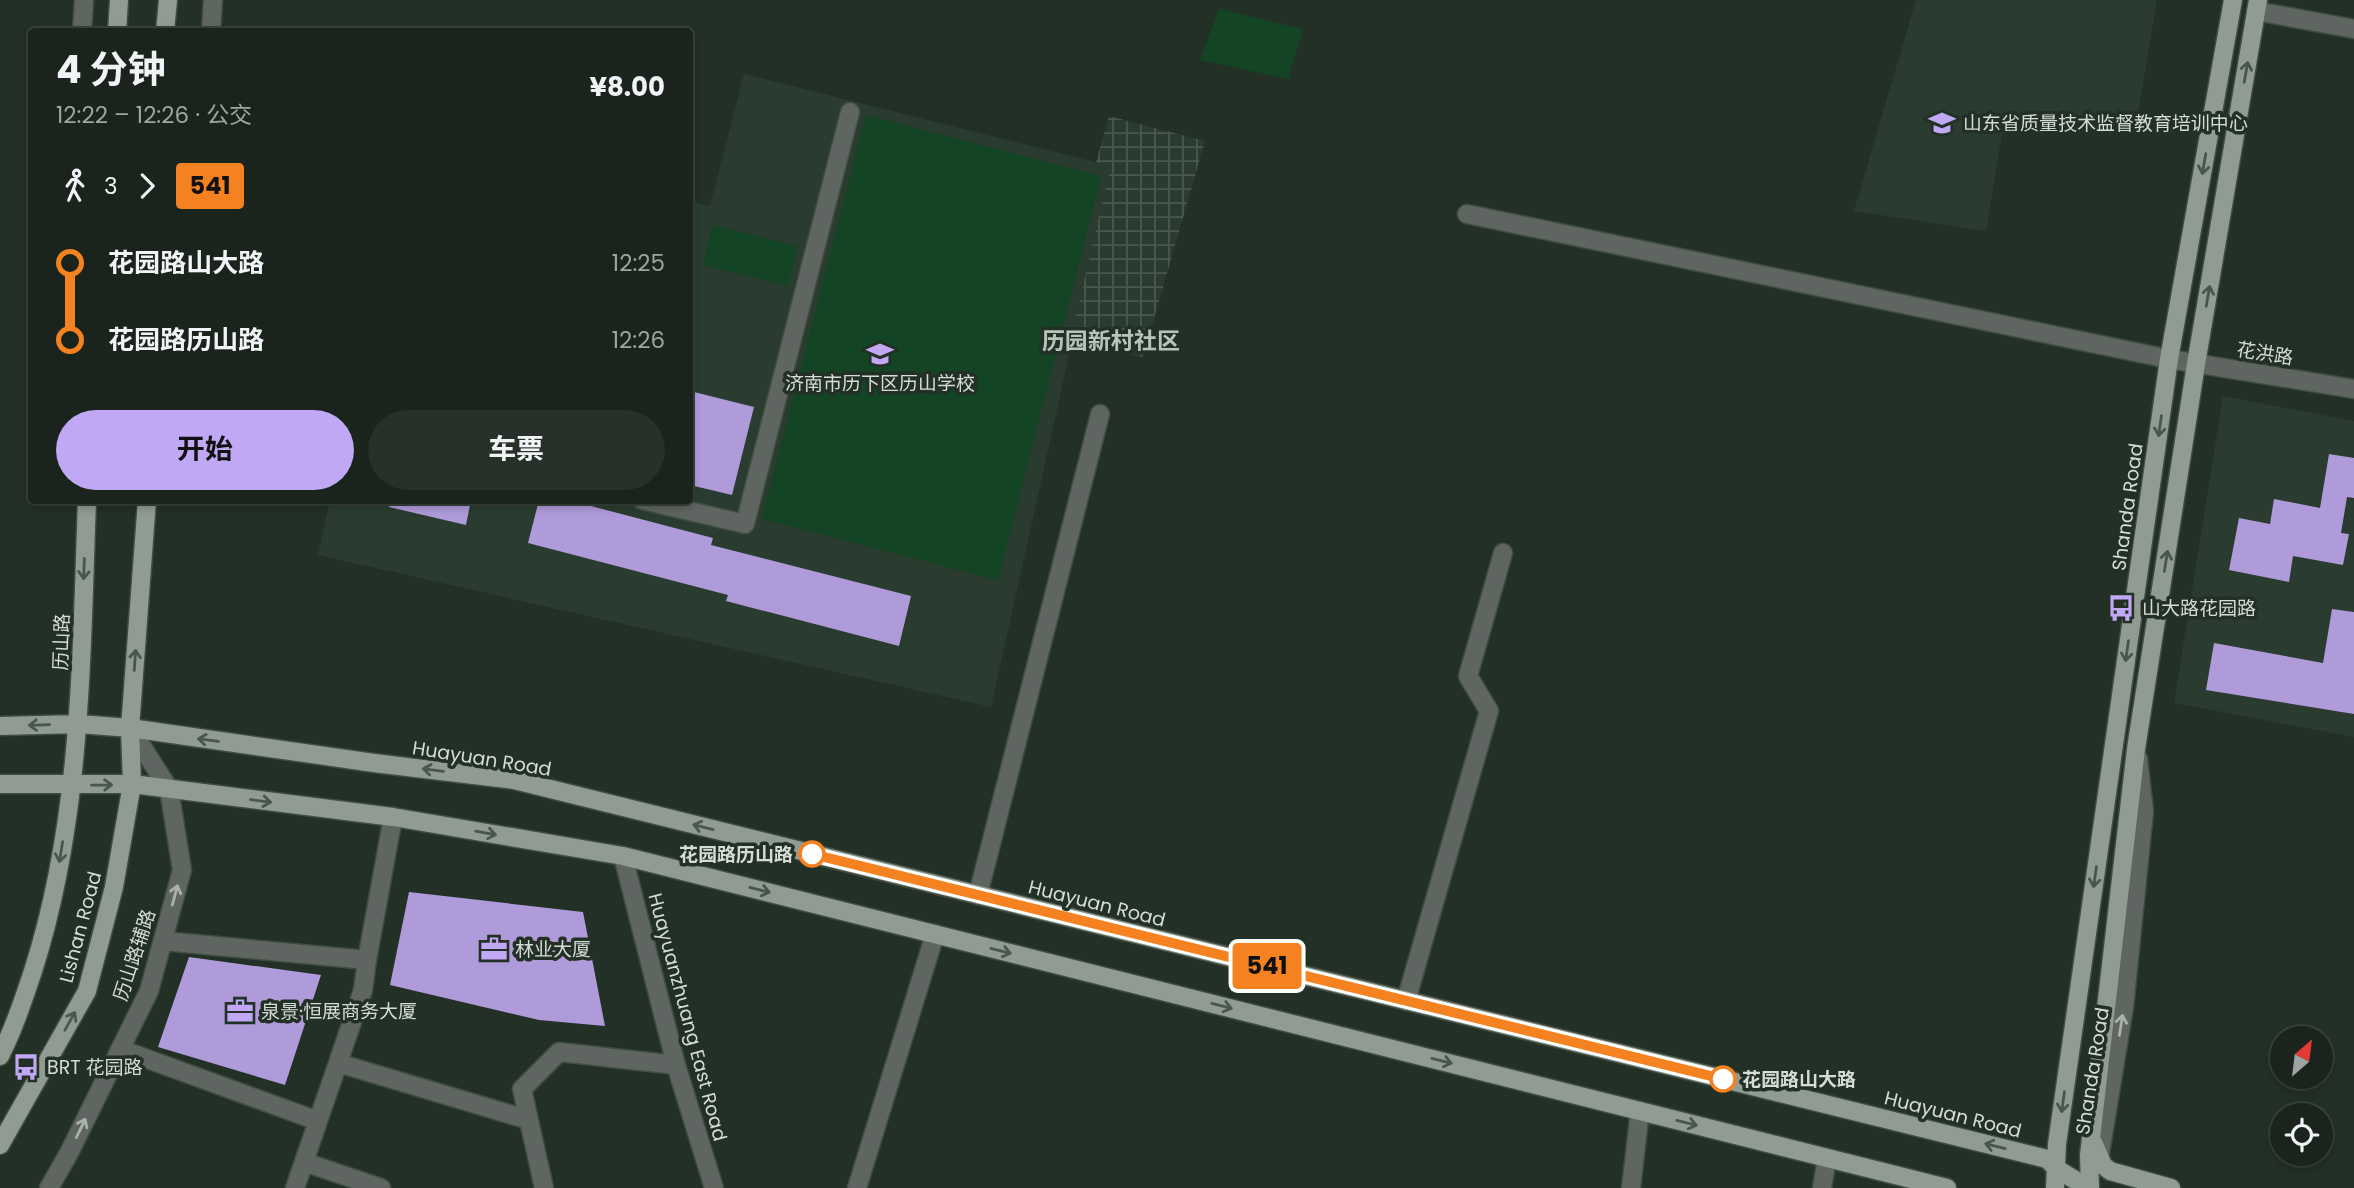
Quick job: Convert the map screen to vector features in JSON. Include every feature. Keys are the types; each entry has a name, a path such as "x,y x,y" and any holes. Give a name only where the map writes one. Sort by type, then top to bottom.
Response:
{"main road":[{"path":"117,28 119,0"},
{"path":"165,28 168,0"},
{"name":"Shanda Road","path":"2055,1188 2057,1144 2169,359 2233,0"},
{"name":"Shanda Road","path":"2090,1188 2089,1155 2136,749 2196,364 2257,6"},
{"name":"历山路","path":"72,785 79,724 87,504"},
{"path":"132,784 130,728 147,504"},
{"name":"Huayuan Road","path":"0,726 79,724 130,728 514,780 2047,1159 2057,1170 2090,1188"},
{"path":"0,784 132,784 393,817 623,856 1947,1188"},
{"name":"Lishan Road","path":"0,1145 87,991 114,887 132,784"},
{"name":"Lishan Road","path":"0,1056 14,1029 46,931 72,785"},
{"path":"2091,1136 2105,1168 2171,1188"}],"street":[{"path":"82,28 84,0"},
{"path":"211,28 213,0"},
{"path":"2257,6 2354,29"},
{"path":"659,504 745,524 850,113"},
{"name":"花洪路","path":"1467,214 2169,359 2354,389"},
{"path":"978,895 1100,414"},
{"path":"1406,1000 1489,711 1468,676 1503,552"},
{"name":"历山路辅路","path":"49,1188 149,991 182,870 169,789 130,728"},
{"name":"Shanda Road","path":"2090,1188 2100,1159 2124,1007 2144,811 2136,749"},
{"path":"295,1188 363,990 393,817"},
{"name":"Huayuanzhuang East Road","path":"623,856 676,1065 714,1188"},
{"path":"857,1188 935,934"},
{"path":"163,941 367,960"},
{"path":"0,1041 14,1029"},
{"path":"120,1049 318,1121"},
{"path":"544,1188 522,1089 559,1052 676,1065"},
{"path":"338,1063 529,1120"},
{"path":"1631,1188 1640,1111"},
{"path":"1822,1188 1827,1158"},
{"path":"304,1162 381,1188"}],"shaded area":[{"name":"山东省质量技术监督教育培训中心","path":"1916,0 2157,0 2135,132 2005,115 1986,231 1854,211"},
{"name":"济南市历下区历山学校","path":"744,74 1111,166 991,707 318,555 329,504 693,504 693,202 710,206"},
{"path":"1109,116 1205,141 1143,357 1070,342 1111,166 1096,162"},
{"path":"2223,396 2354,421 2354,737 2174,703"}],"green space":[{"path":"1219,9 1303,29 1288,79 1200,60"},
{"path":"866,115 1101,176 998,580 762,519"},
{"path":"713,225 797,246 788,286 703,265"}],"building":[{"path":"693,392 754,407 732,495 693,486"},
{"path":"2329,454 2354,458 2354,498 2347,497 2341,533 2349,534 2343,565 2293,556 2289,582 2229,570 2239,518 2270,524 2274,499 2320,508"},
{"path":"389,504 470,504 466,525 389,507"},
{"path":"538,504 583,504 713,538 711,545 911,596 899,646 726,601 728,595 528,543"},
{"path":"2332,609 2354,612 2354,714 2206,690 2214,643 2323,663"},
{"name":"林业大厦","path":"409,892 583,912 605,1026 539,1020 390,985"},
{"name":"泉景·恒展商务大厦","path":"189,957 321,975 285,1085 158,1047"}],"bus line":[{"name":"541","path":"812,854 1723,1079"}],"place":[{"name":"山东省质量技术监督教育培训中心","path":"1942,123"},
{"name":"济南市历下区历山学校","path":"880,354"},
{"name":"山大路花园路","path":"2121,608"},
{"name":"花园路历山路","path":"812,854"},
{"name":"林业大厦","path":"494,949"},
{"name":"泉景·恒展商务大厦","path":"240,1011"},
{"name":"BRT 花园路","path":"26,1067"},
{"name":"花园路山大路","path":"1723,1079"}],"district":[{"name":"历园新村社区","path":"1111,341"}]}
